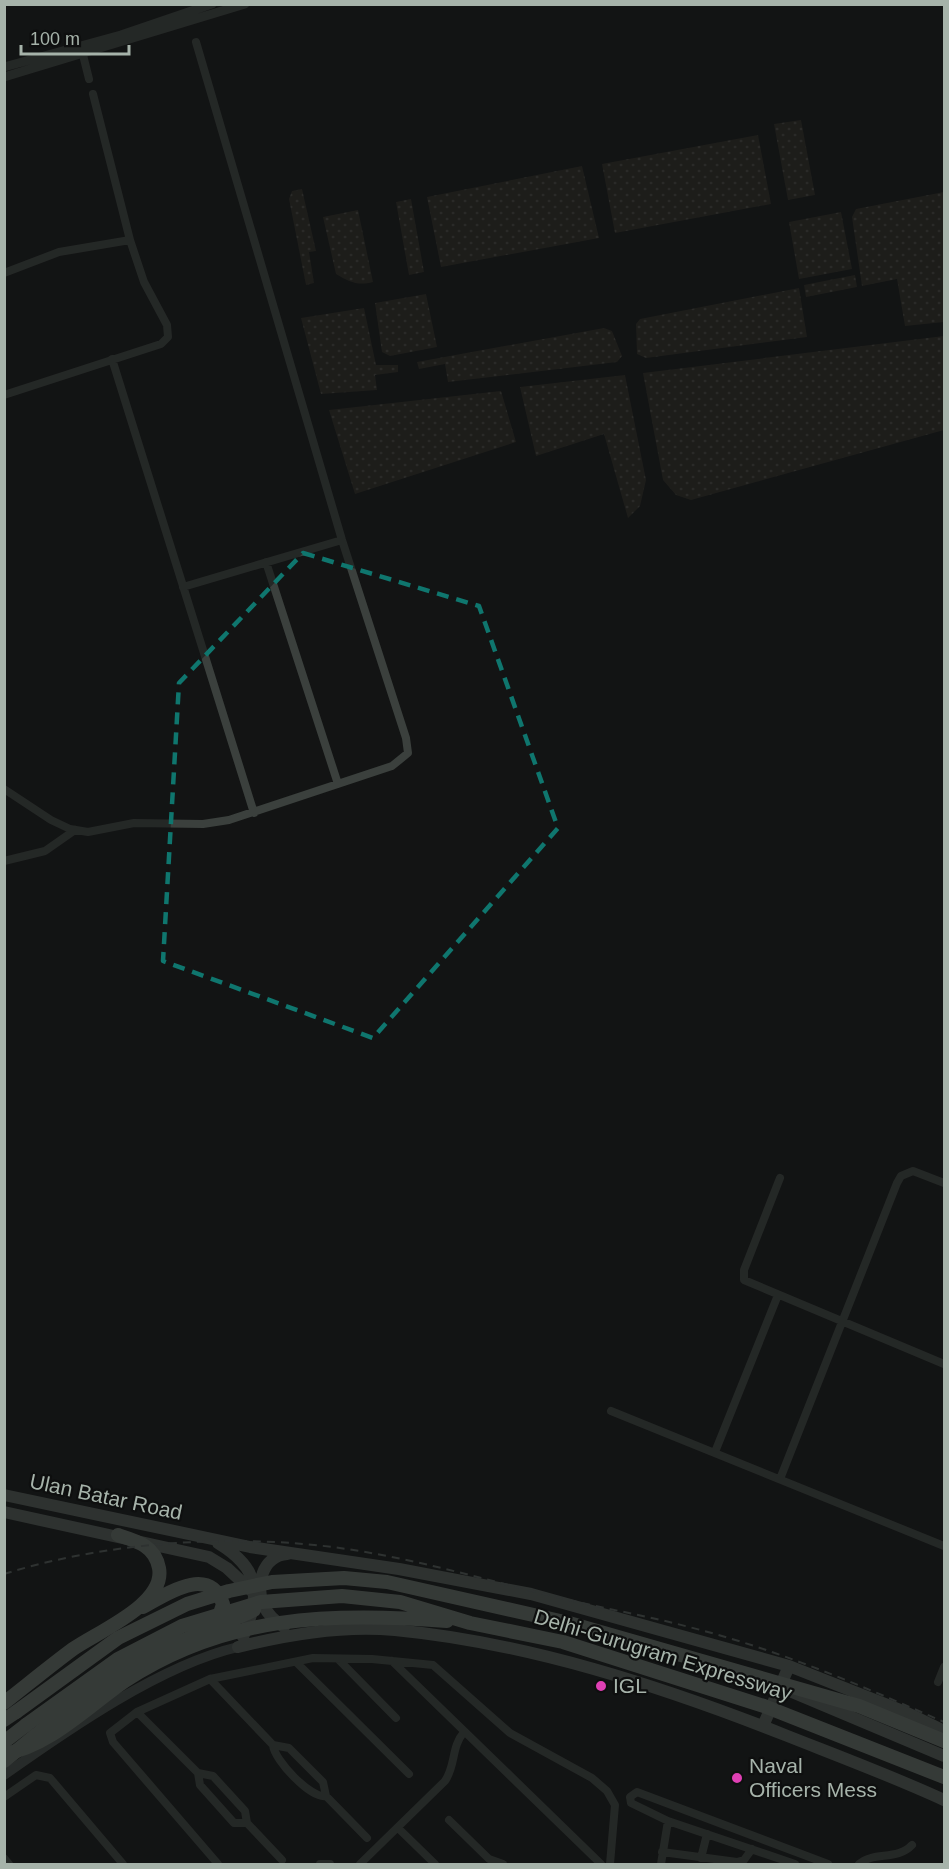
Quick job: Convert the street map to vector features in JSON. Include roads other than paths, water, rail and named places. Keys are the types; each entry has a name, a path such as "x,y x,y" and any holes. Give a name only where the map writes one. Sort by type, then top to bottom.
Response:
{"highway":[{"path":"118,1535 145,1545 154,1556 159,1570 154,1590 126,1616"},
{"name":"Delhi-Gurugram Expressway","path":"4,1720 98,1651 166,1613 229,1591 304,1578 366,1579 410,1586 569,1623 859,1706 945,1742"},
{"path":"4,1703 75,1648 126,1616 190,1584 203,1583 216,1591 223,1604 218,1622 204,1633"},
{"name":"Delhi-Gurugram Expressway","path":"4,1742 142,1645 182,1626 230,1610 288,1598 342,1596 400,1602 470,1623 563,1642 764,1706 945,1777"},
{"path":"4,1761 56,1719 145,1659 254,1610"},
{"path":"4,1754 40,1741 145,1669 210,1639 262,1625 329,1617 380,1616 470,1623"},
{"path":"40,1751 56,1719"}],"main road":[{"name":"Ulan Batar Road","path":"4,1495 200,1537"},
{"name":"Ulan Batar Road","path":"4,1512 118,1535 217,1560 255,1594"},
{"path":"200,1537 531,1594 789,1666 903,1711 945,1731"},
{"path":"200,1537 217,1543 238,1557 253,1579 254,1610 238,1647"},
{"path":"293,1554 282,1554 270,1562 262,1572 261,1587 264,1605 274,1620 284,1627 302,1633"},
{"path":"437,1637 422,1622 420,1599 428,1585 448,1578"},
{"path":"4,1775 164,1675 195,1660 238,1647 302,1633 395,1630 476,1643 641,1683 884,1772 945,1800"},
{"path":"763,1726 789,1666"},
{"path":"761,1678 945,1756"}],"street":[{"path":"4,67 99,42 212,4"},
{"path":"4,77 83,55 245,4"},
{"path":"4,789 32,809 75,830 88,832 148,822 214,823 254,813 399,762 408,753 408,745 342,540 196,42"},
{"path":"83,55 89,79"},
{"path":"4,395 161,344 168,337 167,325 144,282 130,240 93,94"},
{"path":"4,273 59,252 130,240"},
{"path":"112,359 254,813"},
{"path":"183,587 342,540"},
{"path":"266,562 338,784"},
{"path":"4,861 45,851 75,830"},
{"path":"780,1479 901,1176 913,1171 945,1183"},
{"path":"780,1178 742,1275 747,1282 945,1364"},
{"path":"716,1452 778,1295"},
{"path":"611,1411 945,1546"},
{"path":"338,1659 396,1718"},
{"path":"218,1864 111,1739 112,1730 137,1712 210,1679 296,1662 338,1659 437,1666 510,1733 592,1778 607,1791 615,1805 610,1864"},
{"path":"296,1662 408,1774"},
{"path":"392,1662 601,1864"},
{"path":"938,1682 945,1667"},
{"path":"210,1679 273,1745 276,1757 310,1793 319,1797 326,1796"},
{"path":"137,1712 198,1773 213,1776 245,1811 247,1823 282,1860"},
{"path":"360,1864 449,1776 455,1745 464,1732"},
{"path":"273,1745 289,1748 325,1784 326,1796 367,1838"},
{"path":"198,1773 200,1785 234,1823 247,1823"},
{"path":"4,1797 36,1775 50,1778 123,1864"},
{"path":"615,1805 638,1792 828,1864"},
{"path":"630,1798 631,1803 668,1821 795,1864"},
{"path":"449,1820 488,1862 498,1860 503,1864"},
{"path":"661,1864 668,1821"},
{"path":"398,1828 435,1864"},
{"path":"701,1858 707,1834"},
{"path":"859,1864 864,1860 898,1855 912,1845"},
{"path":"777,1858 778,1846"},
{"path":"662,1852 740,1862 752,1849"},
{"path":"4,1858 9,1864"},
{"path":"320,1864 330,1864"}],"railway":[{"path":"4,1574 87,1554 174,1543 262,1542 347,1549 430,1565 722,1636 819,1669 944,1722"}],"place":[{"name":"IGL","path":"601,1686"},
{"name":"Naval Officers Mess","path":"737,1778"}]}
